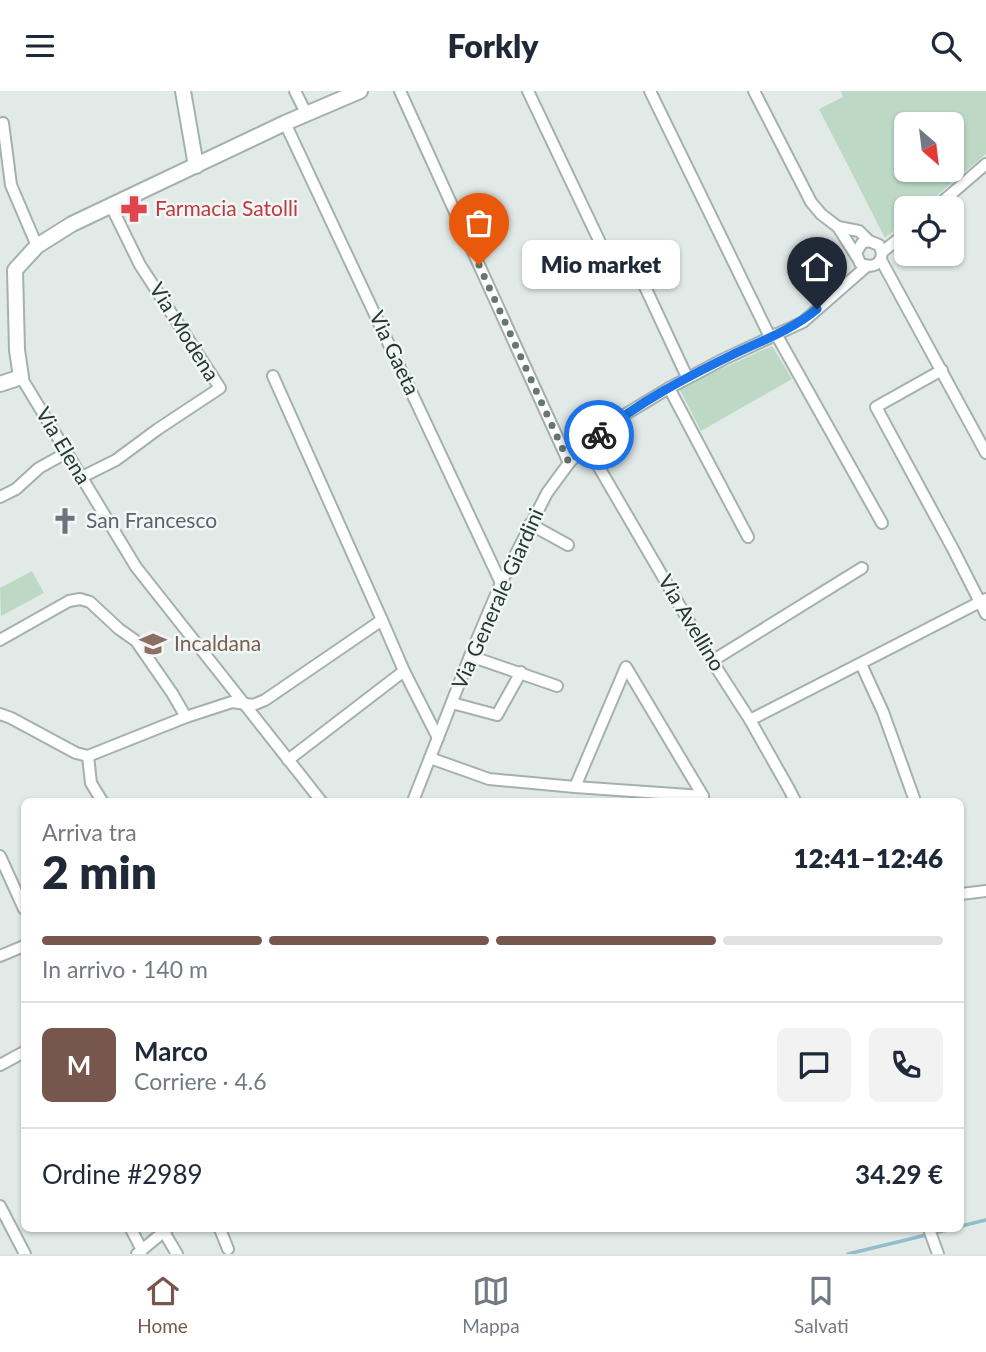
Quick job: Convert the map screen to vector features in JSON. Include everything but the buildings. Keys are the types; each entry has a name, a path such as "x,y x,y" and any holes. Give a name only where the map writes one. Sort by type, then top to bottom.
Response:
{"street":[{"path":"183,91 196,166"},
{"path":"295,91 307,115"},
{"name":"Via Elena","path":"319,798 136,567 21,377 16,350 15,270 37,246 72,225 285,123 360,91"},
{"path":"400,91 569,463"},
{"path":"528,91 606,255 627,248 687,377"},
{"path":"650,91 773,336 882,523"},
{"path":"754,91 811,202 838,227 860,263 875,255"},
{"name":"Via Gaeta","path":"285,123 501,583"},
{"path":"3,124 11,185 37,246"},
{"path":"949,196 986,164"},
{"name":"Via Modena","path":"82,477 116,460 220,388 140,265 111,206"},
{"path":"838,227 859,231 891,278 986,453"},
{"path":"857,257 856,253 862,243 875,255"},
{"name":"Via Generale Giardini","path":"414,798 501,583 547,493 569,463 586,445 621,417 687,377 803,321 875,255"},
{"path":"942,370 876,407 983,601 986,614"},
{"path":"274,376 404,671 438,738"},
{"path":"0,384 21,377"},
{"path":"669,388 748,537"},
{"name":"Via Avellino","path":"586,445 712,661 750,720 793,798"},
{"path":"0,497 16,489 38,468 66,453"},
{"path":"530,524 568,545"},
{"path":"712,661 862,568"},
{"path":"0,640 69,601 80,599 90,602 136,641 186,717"},
{"path":"750,720 983,601"},
{"path":"0,714 76,753 88,756 186,717 232,702 253,705 265,700 382,619"},
{"path":"470,656 557,686"},
{"path":"861,664 883,712 914,798"},
{"path":"575,787 625,667 702,798"},
{"path":"288,760 404,671"},
{"path":"452,703 497,715 521,673"},
{"path":"88,756 91,783 100,798"},
{"path":"430,758 489,779 692,798"},
{"path":"0,856 21,902"},
{"path":"964,894 986,891"},
{"path":"0,956 21,947"},
{"path":"0,1065 21,1054"},
{"path":"0,1206 25,1254"},
{"path":"132,1232 139,1252 164,1232"},
{"path":"167,1232 177,1254"},
{"path":"221,1232 228,1249"},
{"path":"930,1232 938,1254"}],"green space":[{"path":"841,91 986,91 986,154 964,173 964,112 894,112 894,182 953,182 936,196 894,196 894,231 885,238 819,109 843,97"},
{"path":"772,346 792,379 701,431 679,388"},
{"path":"32,571 44,593 1,616 0,588"}],"waterway":[{"path":"964,1225 986,1220"},
{"path":"848,1254 939,1232"}],"way so far":[{"path":"479,265 569,463 599,435"}],"place":[{"name":"Farmacia Satolli","path":"134,209"},
{"name":"Mio market","path":"479,265"},
{"name":"San Francesco","path":"65,521"},
{"name":"Incaldana","path":"153,644"}],"route":[{"path":"599,435 621,417 669,388 803,321 817,309"}]}
